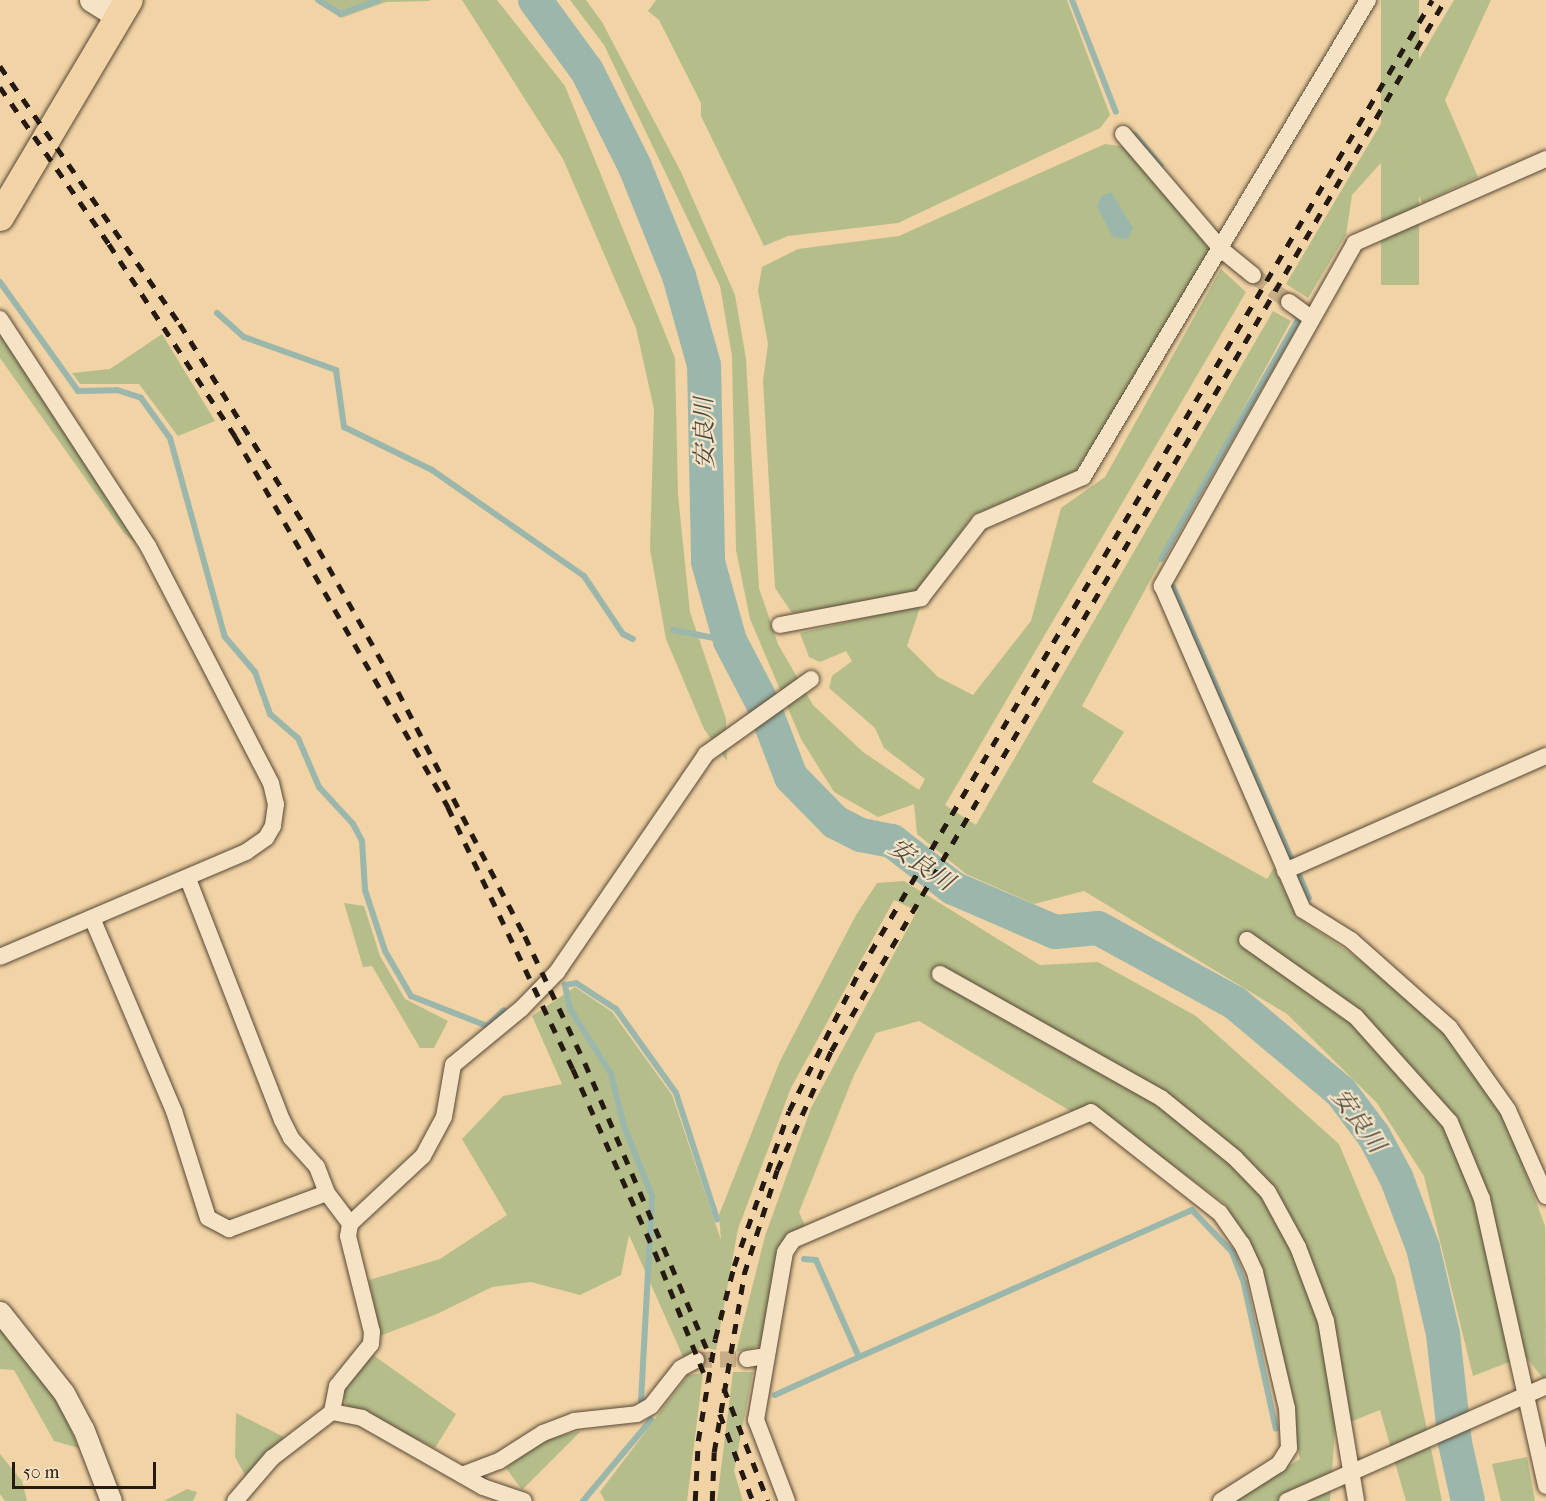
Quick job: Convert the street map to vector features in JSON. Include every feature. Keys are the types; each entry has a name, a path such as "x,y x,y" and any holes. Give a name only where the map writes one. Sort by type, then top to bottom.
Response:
{"highway":[{"path":"0,218 124,8"}],"main road":[{"path":"92,0 124,8"}],"street":[{"path":"780,625 921,597 980,522 1083,477 1222,250 1368,0"},
{"path":"1123,134 1222,250 1253,275"},
{"path":"1546,159 1355,243 1161,586 1303,910 1351,940 1450,1028 1508,1110 1546,1196"},
{"path":"1289,302 1311,318"},
{"path":"0,319 148,546 271,783 276,804 273,826 266,838 188,879 0,957"},
{"path":"235,1501 272,1458 332,1412 337,1386 371,1344 372,1332 348,1236 350,1224 423,1156 444,1117 453,1065 521,1009 556,972 706,754 807,682"},
{"path":"1285,871 1546,756"},
{"path":"188,879 282,1120 291,1138 317,1167 327,1193 350,1224"},
{"path":"92,918 174,1111 208,1218 229,1229 327,1193"},
{"path":"1247,940 1356,1017 1450,1122 1482,1199 1523,1397 1546,1486"},
{"path":"940,974 1161,1098 1235,1158 1268,1192 1298,1247 1326,1321 1357,1470 1356,1501"},
{"path":"787,1501 756,1420 785,1252 793,1240 1091,1112 1220,1213 1242,1244 1255,1272 1287,1408 1289,1448 1279,1464 1221,1501"},
{"path":"0,1312 64,1393 83,1428 111,1501"},
{"path":"747,1359 767,1356"},
{"path":"462,1475 499,1461 543,1433 574,1421 637,1414 651,1406 681,1368 696,1360"},
{"path":"1287,1501 1546,1386"},
{"path":"332,1412 362,1418 462,1475 524,1501"}],"green space":[{"path":"316,0 430,1 386,2 341,18"},
{"path":"462,0 497,0 565,86 675,358 678,495 690,612 726,719 727,761 704,729 666,639 650,549 654,409 636,328 563,159"},
{"path":"570,0 586,0 602,22 681,172 735,295 746,359 759,588 778,644 813,705 863,752 919,790 925,779 884,748 875,728 829,688 832,676 852,661 846,651 820,662 809,657 800,633 921,605 907,646 938,677 973,695 1031,621 1061,508 1105,477 1221,269 1246,292 945,805 976,825 1273,311 1291,321 1082,706 1124,732 1092,782 1267,879 1274,868 1297,917 1378,972 1455,1040 1506,1119 1545,1226 1546,1382 1525,1356 1473,1376 1424,1176 1377,1103 1287,1014 1084,891 1034,904 966,874 917,834 914,804 878,817 834,792 801,739 750,619 736,550 732,356 720,286 604,45"},
{"path":"656,0 1067,0 1110,115 1100,128 898,223 788,236 764,246 701,116 701,103 659,20 648,11"},
{"path":"1381,0 1419,0 1419,285 1381,285"},
{"path":"1454,0 1491,0 1445,100 1478,177 1422,203 1397,145 1352,195 1346,235 1308,298 1286,284"},
{"path":"1105,144 1127,147 1211,247 1144,365 1075,472 973,515 916,595 792,613 775,588 763,381 768,344 758,290 762,267 798,249 899,236"},
{"path":"0,330 145,551 124,533 0,358"},
{"path":"162,334 215,421 178,436 139,384 80,384 72,373 110,369"},
{"path":"904,881 1040,965 1098,962 1196,1016 1339,1144 1395,1278 1442,1501 1406,1501 1380,1410 1335,1428 1330,1501 1230,1501 1300,1459 1255,1253 1225,1204 1090,1104 1072,1112 919,1021 876,1033 854,1075 799,1212 806,1228 780,1243 762,1345 736,1352 765,1236 811,1108 917,911 894,900 791,1088 738,1229 716,1350 701,1347 684,1359 629,1235 621,1275 580,1295 531,1282 492,1287 437,1314 380,1336 369,1280 440,1259 507,1215 462,1139 503,1096 562,1084 532,1016 575,987 612,1012 672,1095 721,1240 719,1215 780,1061 856,915 877,883"},
{"path":"344,903 364,906 380,956 405,999 448,1021 434,1048 420,1048 372,966 363,967"},
{"path":"0,1326 57,1399 79,1448 54,1441 14,1370 0,1369"},
{"path":"373,1355 456,1414 435,1448 347,1406 342,1392"},
{"path":"733,1372 753,1372 734,1471 743,1501 717,1501"},
{"path":"703,1373 687,1501 605,1501 600,1492 688,1375"},
{"path":"236,1413 284,1437 246,1477 235,1457"},
{"path":"581,1431 522,1490 506,1468 541,1441"},
{"path":"0,1454 22,1481 27,1501 5,1501 0,1494"},
{"path":"1527,1457 1535,1501 1501,1501 1492,1464"},
{"path":"187,1489 197,1492 193,1501 164,1501"}],"shaded area":[{"path":"1111,192 1133,228 1128,239 1113,237 1097,207 1101,196"}],"waterway":[{"path":"318,0 340,14 379,0"},
{"name":"安良川","path":"535,0 587,71 635,167 679,276 704,365 708,562 730,641 763,704 791,777 835,822 861,835 892,841 953,888 1055,932 1098,928 1235,1003 1341,1092 1374,1136 1396,1177 1423,1248 1443,1334 1455,1443 1468,1501"},
{"path":"1072,0 1116,112"},
{"path":"1135,135 1161,166"},
{"path":"0,282 78,391 117,390 141,398 170,438 225,637 255,672 270,714 298,738 319,787 353,824 362,841 365,890 385,951 411,996 487,1026 504,1010"},
{"path":"217,313 244,337 336,370 344,427 432,470 584,576 623,634 633,639"},
{"path":"1161,559 1299,318 1294,313"},
{"path":"1173,587 1291,858"},
{"path":"673,630 730,641"},
{"path":"1299,875 1309,898"},
{"path":"641,1401 652,1196 624,1126 611,1074 570,1009 565,985 576,983 616,1009 676,1093 717,1219"},
{"path":"804,1259 816,1260 859,1357 1192,1210 1232,1252 1244,1284 1276,1429"},
{"path":"775,1395 859,1357"},
{"path":"583,1501 651,1420"}],"tunnel":[{"path":"1253,275 1289,302"},
{"path":"696,1360 747,1359"}],"railway":[{"path":"695,1501 698,1441 715,1339 734,1266 789,1111 860,970 1432,0"},
{"path":"712,1501 714,1452 744,1274 777,1170 831,1051 1445,0"},
{"path":"0,66 180,324 309,532 389,674 525,936 585,1063 711,1358"},
{"path":"0,87 109,244 235,436 448,807 573,1069 655,1252 708,1383"},
{"path":"724,1388 768,1501"},
{"path":"720,1414 753,1501"}]}
